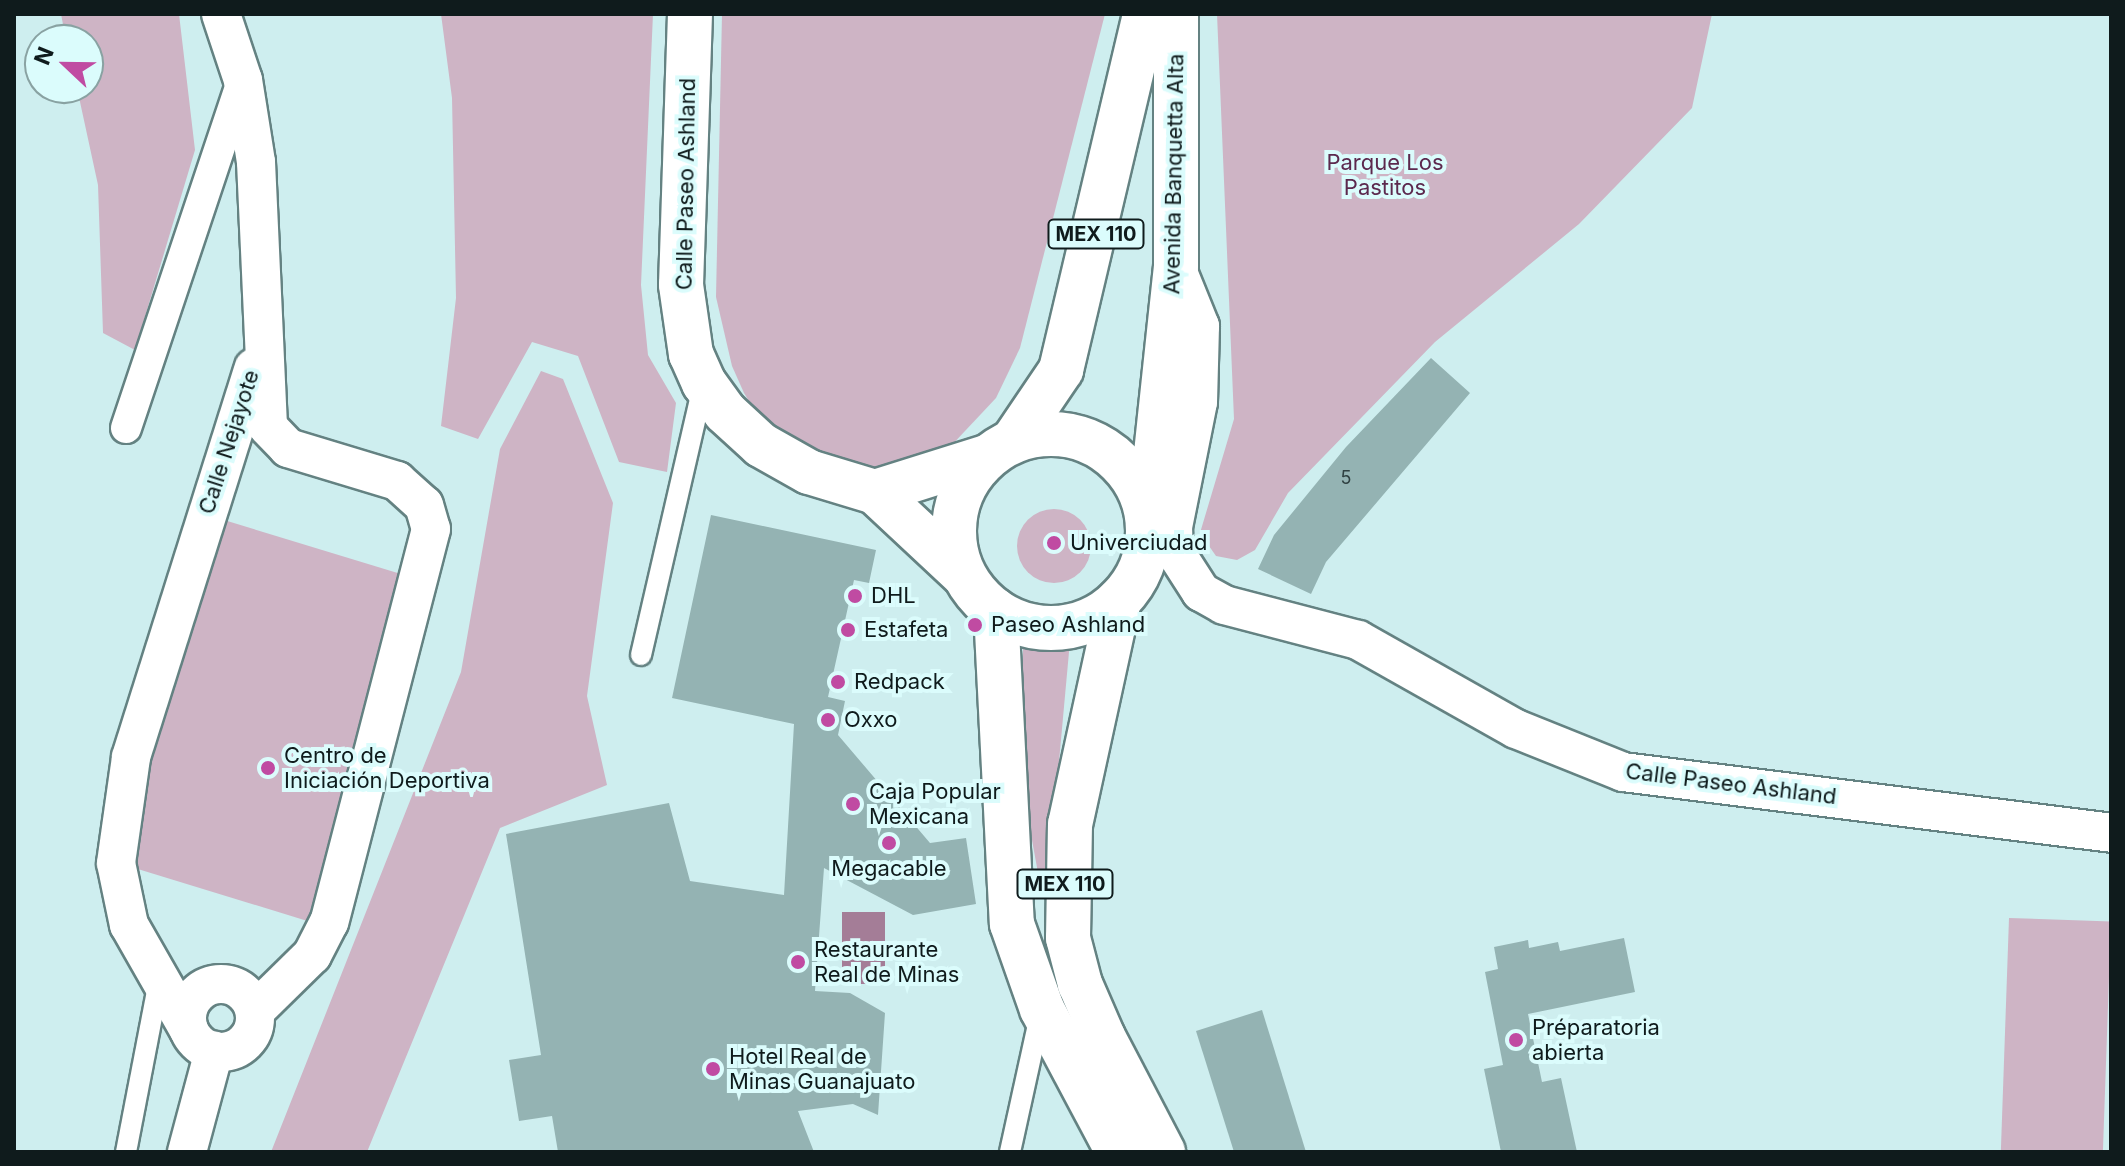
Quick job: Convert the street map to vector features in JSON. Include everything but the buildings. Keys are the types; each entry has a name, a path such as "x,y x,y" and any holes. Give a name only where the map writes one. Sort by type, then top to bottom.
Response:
{"main road":[{"name":"Calle Paseo Ashland","path":"690,14 681,285 691,354 704,383 725,412 761,445 809,472 875,492 963,574"},
{"name":"Avenida Banquetta Alta","path":"1000,449 1061,370 1145,14"},
{"name":"Avenida Banquetta Alta","path":"1148,526 1176,267 1176,14"},
{"name":"MEX 110","path":"1119,600 1073,626 1033,626 996,611 963,574 954,544 955,512 966,482 1000,449 1043,434 1074,436 1102,448 1126,468 1141,495 1148,526 1139,570 1119,600 1070,824 1065,884 1068,938 1097,1024 1163,1152"},
{"path":"875,492 1000,449"},
{"name":"MEX 110","path":"996,611 1012,924 1042,1009 1118,1152"}],"street":[{"path":"221,14 243,80 262,247 261,347"},
{"path":"126,428 243,80"},
{"name":"Calle Paseo Ashland","path":"1176,267 1200,326 1198,402 1173,539 1184,572 1201,592 1224,605 1358,640 1516,729 1623,772 2111,833"},
{"name":"Calle Nejayote","path":"202,1041 159,980 129,925 116,863 131,757 261,347"},
{"name":"Calle Nejayote","path":"255,1011 312,955 329,922 431,529 424,505 397,481 288,448 276,439 264,416 261,347"},
{"path":"187,1152 202,1041 189,1007 212,984 235,985 255,1011 245,1043 202,1041"}],"lane":[{"path":"641,655 704,383"},
{"path":"126,1152 159,980"},
{"path":"1010,1152 1042,1009"}],"green space":[{"path":"61,14 179,14 195,150 135,350 103,333 98,185 80,104 104,104 104,24 63,24"},
{"path":"441,14 653,14 641,285 648,355 676,403 667,472 619,462 578,356 532,342 478,439 441,426 456,298 452,98"},
{"path":"722,14 1105,14 1020,348 996,398 950,447 869,471 821,464 760,419 744,393 732,366 716,297"},
{"name":"Parque Los Pastitos","path":"1217,14 1712,14 1692,108 1579,224 1435,342 1288,493 1255,550 1237,560 1216,556 1200,533 1234,419"},
{"path":"541,371 563,379 613,503 587,696 607,785 500,828 367,1152 271,1152 461,672 500,449"},
{"path":"1054,509 1068,512 1080,520 1088,532 1091,546 1088,560 1080,572 1068,580 1054,583 1040,580 1028,572 1020,560 1017,546 1020,532 1028,520 1040,512"},
{"path":"224,520 412,578 307,921 119,863"},
{"path":"1023,638 1070,641 1049,871 1038,873 1022,785"},
{"path":"2009,918 2111,922 2103,1152 2001,1152"}],"shaded area":[{"path":"842,912 885,912 885,984 842,984"}],"place":[{"name":"Univerciudad","path":"1054,543"},
{"name":"DHL","path":"855,596"},
{"name":"Paseo Ashland","path":"975,625"},
{"name":"Estafeta","path":"848,630"},
{"name":"Redpack","path":"838,682"},
{"name":"Oxxo","path":"828,720"},
{"name":"Centro de Iniciación Deportiva","path":"268,768"},
{"name":"Caja Popular Mexicana","path":"853,804"},
{"name":"Megacable","path":"889,843"},
{"name":"Restaurante Real de Minas","path":"798,962"},
{"name":"Préparatoria abierta","path":"1516,1040"},
{"name":"Hotel Real de Minas Guanajuato","path":"713,1069"}]}
